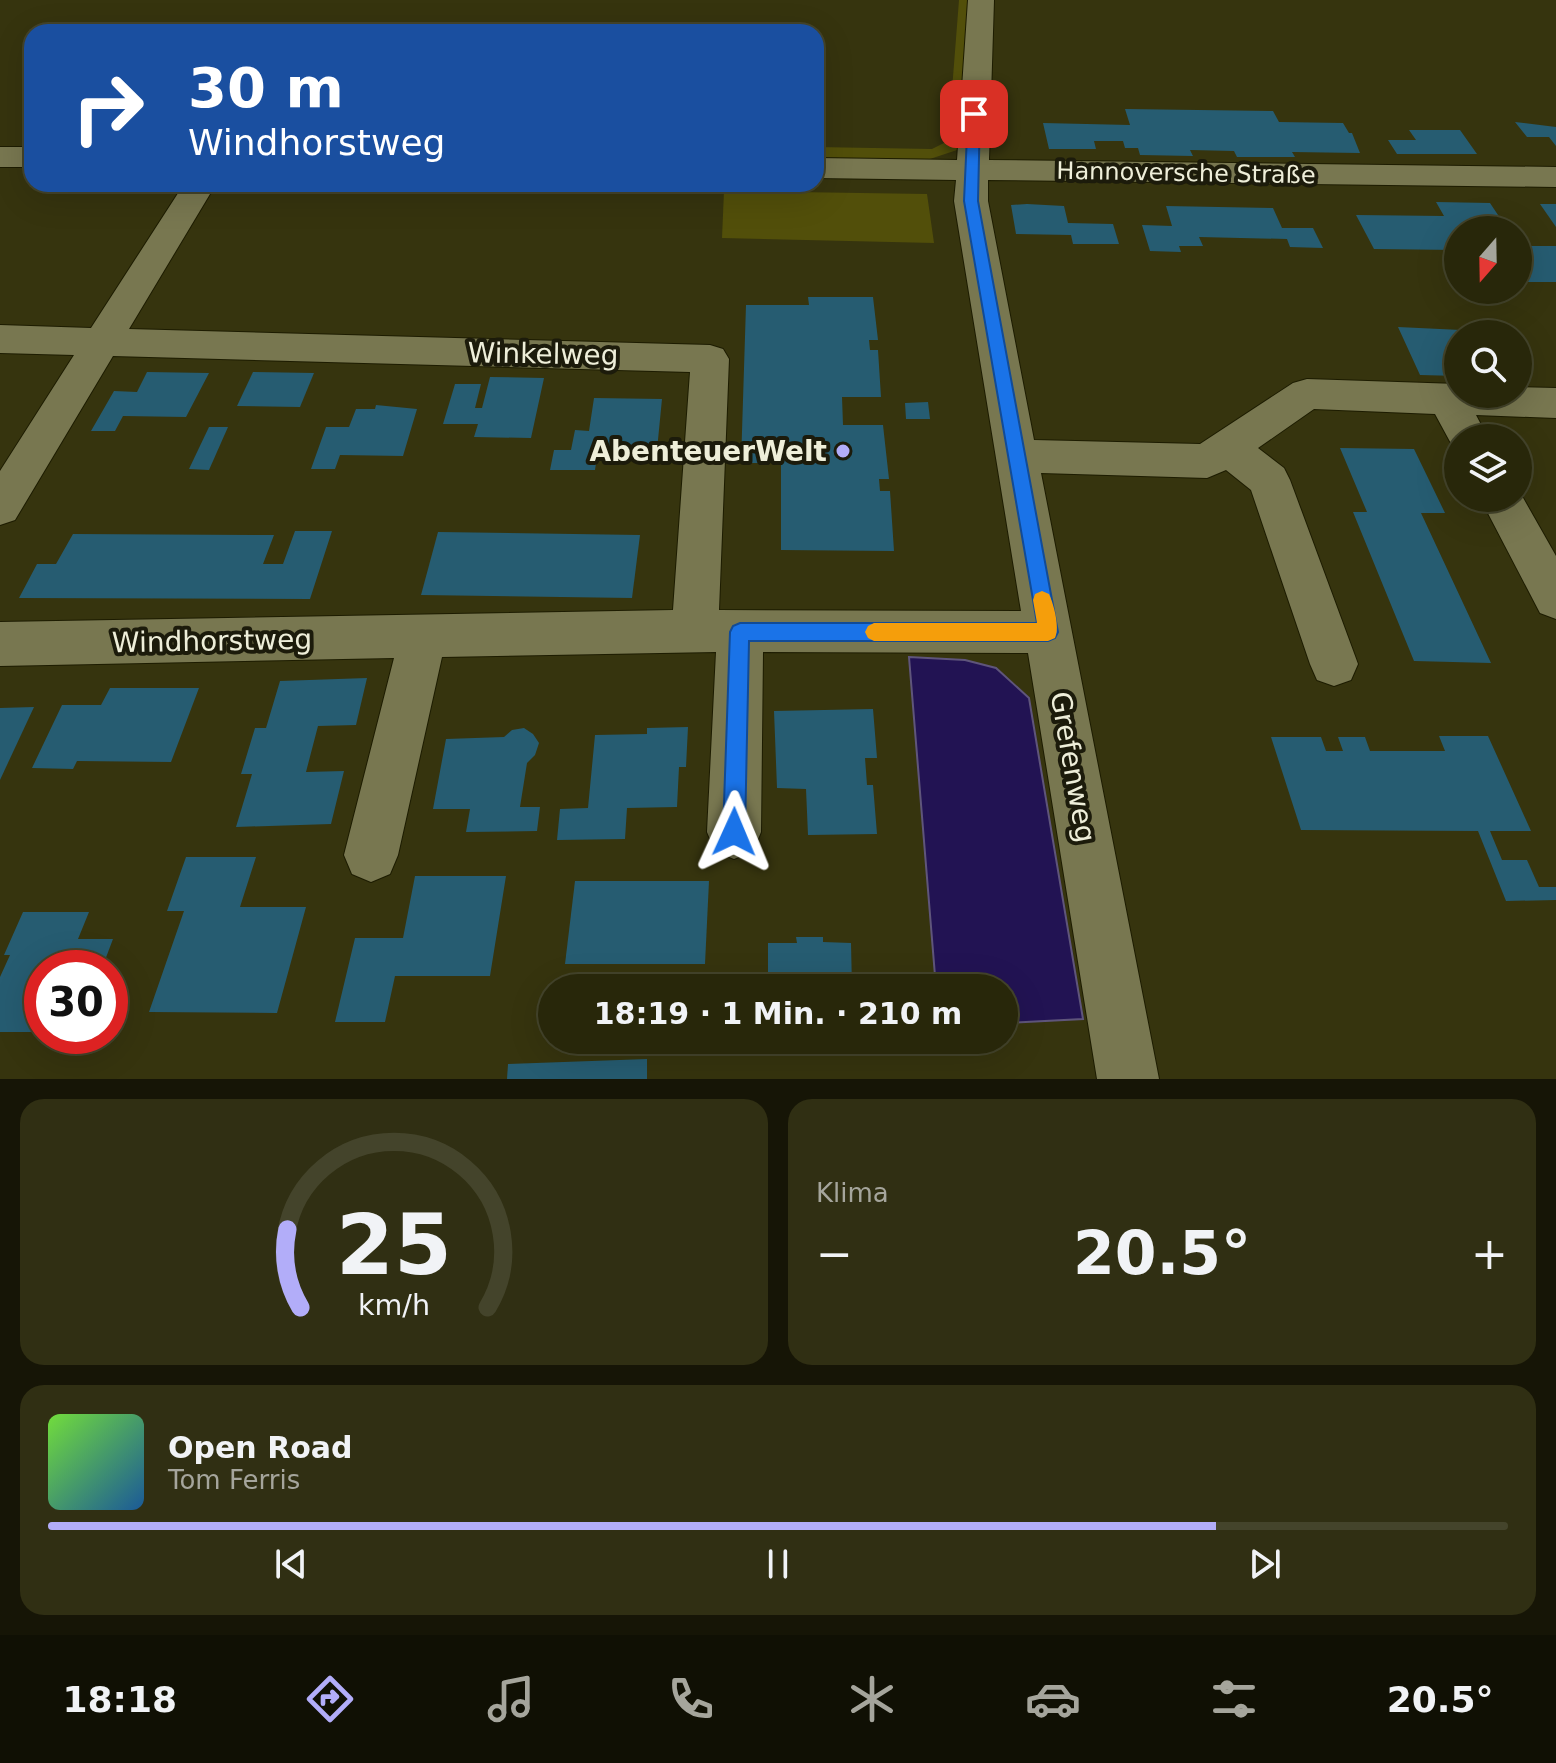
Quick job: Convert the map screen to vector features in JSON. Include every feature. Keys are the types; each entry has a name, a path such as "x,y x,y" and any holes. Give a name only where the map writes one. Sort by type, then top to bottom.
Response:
{"street":[{"name":"Grefenweg","path":"981,0 971,201 1128,1079"},
{"path":"0,157 24,157"},
{"name":"Hannoversche Straße","path":"824,168 1556,177"},
{"path":"0,507 195,192"},
{"path":"0,339 103,343"},
{"name":"Winkelweg","path":"103,343 710,359 717,632"},
{"path":"1016,456 1207,461 1307,394 1444,399"},
{"path":"1532,402 1556,403"},
{"path":"1228,448 1269,480 1334,664"},
{"path":"1509,512 1556,599"},
{"path":"717,632 734,832"},
{"name":"Windhorstweg","path":"0,644 717,632 1048,632"},
{"path":"371,855 423,638"}],"shaded area":[{"path":"959,0 971,0 963,135 957,150 930,159 824,159 824,147 932,149 948,141"},
{"path":"724,192 927,194 934,243 722,238"},
{"path":"909,657 965,660 996,668 1029,698 1083,1019 1018,1022 1018,974 935,974"}],"building":[{"path":"1125,109 1273,111 1279,122 1343,123 1352,133 1360,153 1292,152 1295,157 1237,157 1234,151 1190,150 1193,156 1140,155 1138,148 1125,148 1123,141 1094,141 1096,149 1049,149 1043,123 1130,125"},
{"path":"1515,122 1556,127 1556,146 1549,137 1527,137"},
{"path":"1409,130 1460,130 1477,154 1397,154 1388,140 1416,140"},
{"path":"1436,202 1490,203 1499,216 1444,216"},
{"path":"1540,204 1556,204 1556,227"},
{"path":"1011,205 1064,206 1068,223 1113,224 1119,244 1073,244 1071,235 1016,234"},
{"path":"1166,206 1273,208 1282,228 1313,228 1323,248 1290,247 1287,239 1199,237 1203,246 1179,246 1181,252 1150,251 1142,225 1172,226"},
{"path":"1356,215 1444,216 1444,250 1374,249"},
{"path":"1532,246 1556,246 1556,282 1532,282"},
{"path":"808,297 873,297 878,340 869,340 870,350 878,350 881,397 842,397 843,425 883,425 889,479 879,479 880,491 890,491 894,551 781,550 781,463 741,463 746,305 809,305"},
{"path":"1398,327 1444,329 1444,376 1420,375"},
{"path":"147,372 209,373 186,417 123,416 115,431 91,431 114,391 137,392"},
{"path":"253,372 314,373 300,407 237,406"},
{"path":"490,377 544,378 531,438 474,437 478,424 443,424 455,384 481,384 475,408 482,408"},
{"path":"594,398 662,399 657,450 598,450 595,470 550,470 554,450 571,450 575,430 589,431"},
{"path":"928,402 930,419 906,419 905,403"},
{"path":"376,405 417,409 403,456 340,455 335,469 311,469 326,427 349,427 356,409 375,409"},
{"path":"209,427 228,427 209,470 189,469"},
{"path":"1340,448 1414,449 1445,513 1421,513 1491,663 1414,661 1353,512 1367,512"},
{"path":"295,531 332,531 310,599 19,598 37,564 56,564 73,534 274,535 263,564 283,564"},
{"path":"438,532 640,535 632,598 421,595"},
{"path":"367,678 356,725 318,726 306,772 344,771 331,824 236,827 252,774 241,774 255,728 266,728 280,681"},
{"path":"110,688 199,688 171,762 77,761 73,769 32,768 62,705 101,705"},
{"path":"34,707 0,780 0,708"},
{"path":"873,709 877,758 865,758 867,785 873,785 877,834 808,835 806,789 777,788 774,711"},
{"path":"688,727 686,767 679,767 677,807 627,808 625,839 557,840 560,809 588,808 595,735 647,734 647,728"},
{"path":"524,728 539,743 535,755 527,763 520,807 540,807 537,831 466,832 470,809 433,809 446,739 504,737 512,730"},
{"path":"1439,736 1488,736 1531,831 1490,831 1502,860 1527,860 1539,887 1556,887 1556,900 1506,901 1478,831 1301,830 1271,737 1321,737 1326,751 1343,751 1338,737 1365,737 1370,751 1445,751"},
{"path":"186,857 256,857 240,907 306,907 277,1013 149,1012 184,911 167,911"},
{"path":"415,876 506,876 490,976 395,976 385,1022 335,1022 355,938 403,938"},
{"path":"575,881 709,881 705,964 565,964"},
{"path":"23,912 89,912 78,939 113,939 109,950 24,950 24,1032 0,1032 0,977 10,955 4,955"},
{"path":"796,937 823,937 823,942 851,943 852,974 768,974 768,943 797,943"},
{"path":"647,1059 647,1079 507,1079 508,1064"}],"slow traffic":[{"path":"874,632 1048,632 1042,600"}],"place":[{"name":"AbenteuerWelt","path":"843,451"}],"route":[{"path":"734,832 740,632 1048,632 971,201 974,114"}]}
